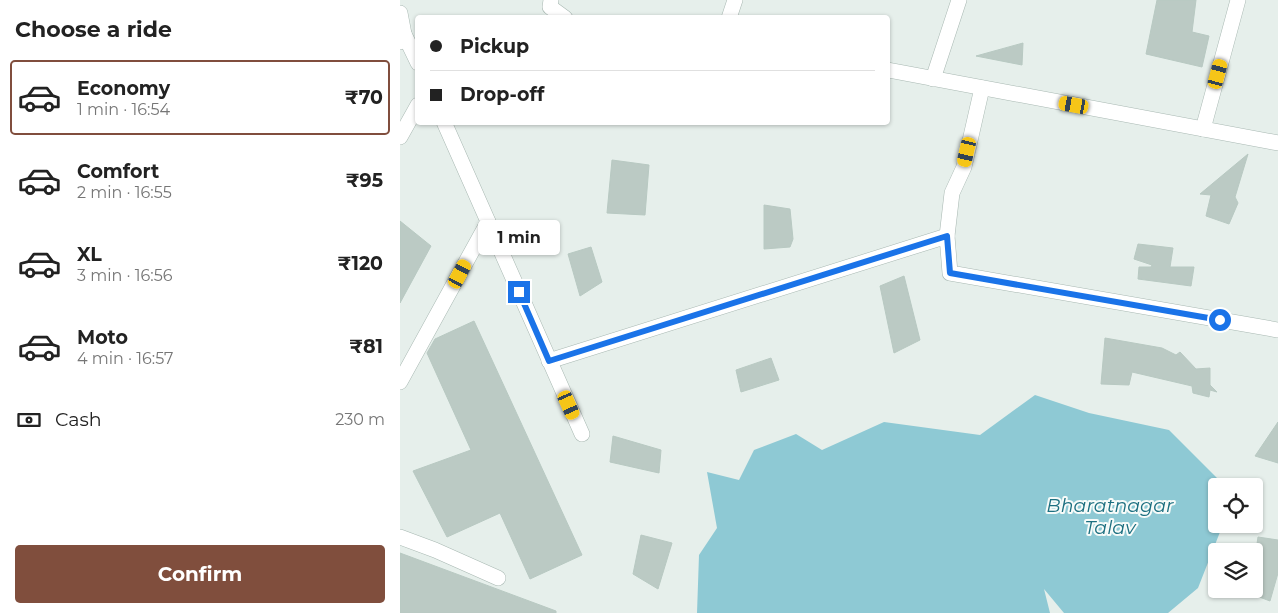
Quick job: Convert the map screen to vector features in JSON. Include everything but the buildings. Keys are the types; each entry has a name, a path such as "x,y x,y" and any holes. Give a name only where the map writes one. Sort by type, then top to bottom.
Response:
{"street":[{"path":"551,0 550,7 561,15"},
{"path":"730,15 735,0"},
{"path":"932,78 959,0"},
{"path":"1203,129 1238,0"},
{"path":"400,14 402,38 415,58"},
{"path":"890,70 1278,143"},
{"path":"982,88 964,167 952,193 947,236 950,273 1278,330"},
{"path":"400,137 415,111"},
{"path":"445,125 582,434"},
{"path":"400,382 488,222"},
{"path":"549,361 947,236"},
{"path":"400,537 435,550 498,578"}],"water":[{"name":"Bharatnagar Talav","path":"1035,395 1089,413 1169,430 1217,478 1208,478 1208,533 1220,533 1216,543 1208,543 1208,563 1198,588 1168,613 1064,613 1044,589 1050,613 697,613 699,555 717,528 707,472 739,480 754,450 796,434 822,450 884,422 980,435"}],"route":[{"path":"519,292 549,361 947,236 950,273 1220,320"}]}
